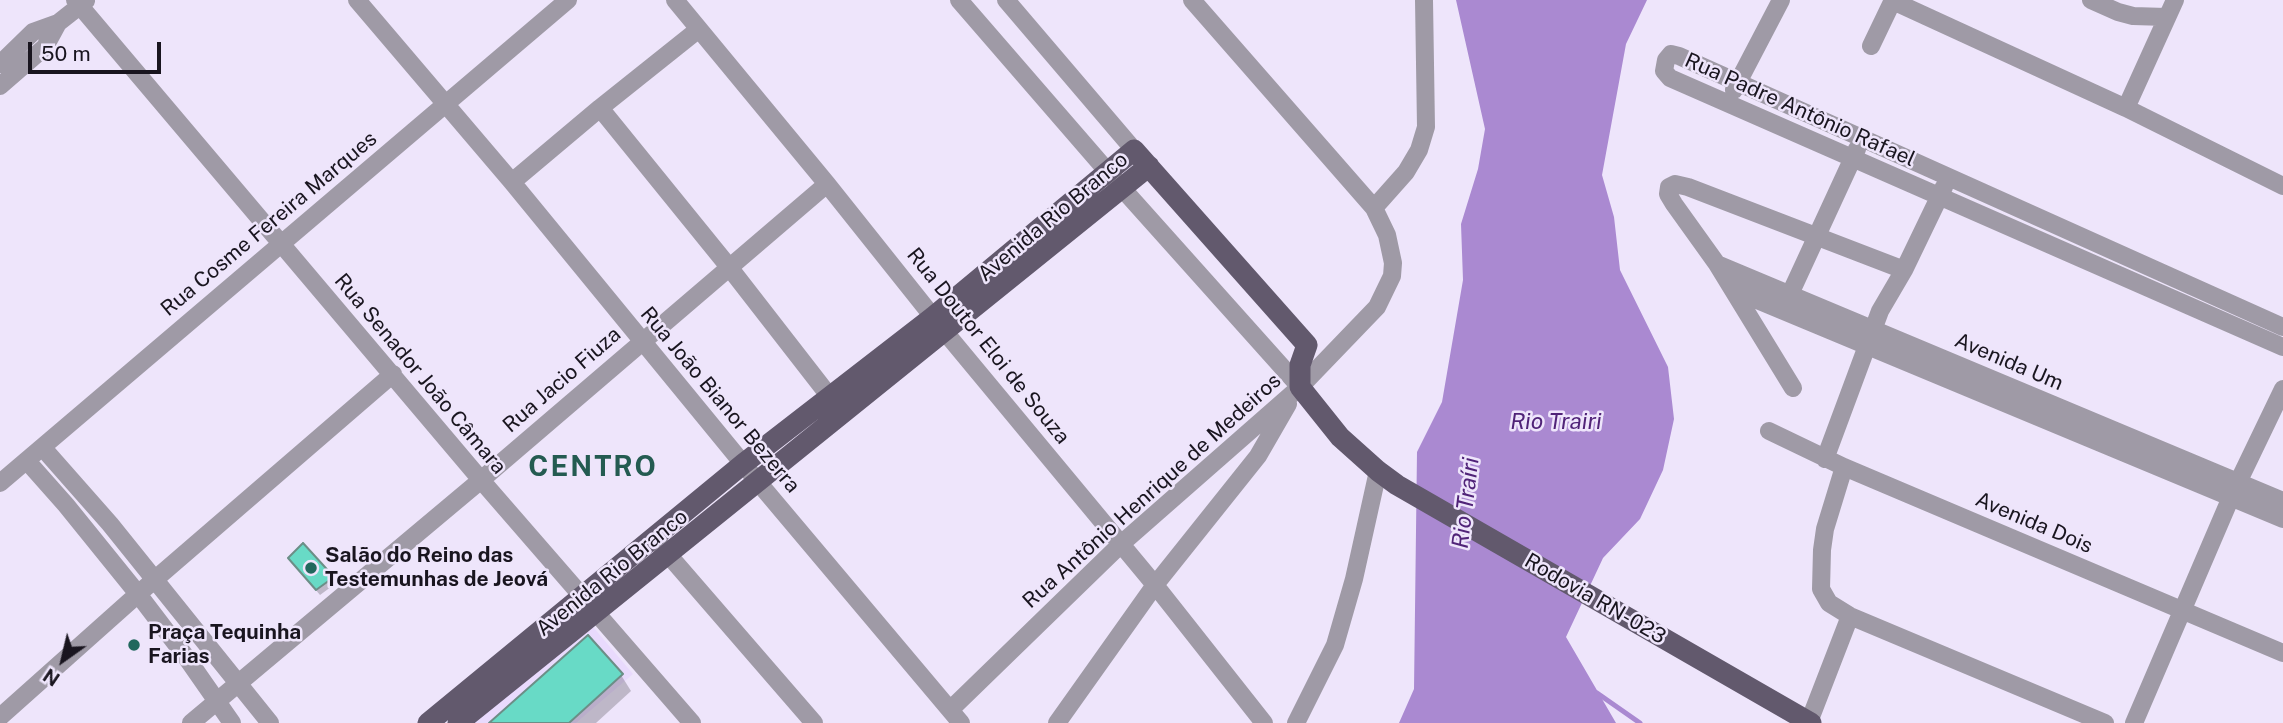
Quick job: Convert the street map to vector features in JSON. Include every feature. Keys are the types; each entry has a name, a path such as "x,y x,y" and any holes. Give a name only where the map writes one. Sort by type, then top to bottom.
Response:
{"main road":[{"name":"Avenida Rio Branco","path":"428,723 590,604 661,547 758,482 844,413 939,324 1114,179 1134,150 1149,166 1114,179"},
{"path":"1149,166 1307,345 1300,365 1300,387"},
{"name":"Avenida Rio Branco","path":"661,547 743,464 830,397 939,324"},
{"name":"Rodovia RN-023","path":"1300,387 1340,437 1397,485 1804,719"},
{"name":"Avenida Rio Branco","path":"458,723 590,604"}],"street":[{"name":"Rua João Bianor Bezerra","path":"358,0 956,716"},
{"name":"Rua Doutor Eloi de Souza","path":"675,0 1155,585 1264,723"},
{"path":"959,0 1300,387 1377,307 1387,290 1393,263 1387,235 1374,208 1192,0"},
{"path":"1006,0 1134,150"},
{"path":"1374,208 1406,172 1419,150 1426,127 1424,0"},
{"path":"1727,103 1781,0"},
{"path":"1871,46 1893,0 2126,108 2283,186"},
{"path":"2091,0 2133,16 2166,17"},
{"path":"2126,108 2175,0"},
{"path":"0,86 7,65 45,47 58,23 80,2"},
{"name":"Rua Senador João Câmara","path":"80,2 280,244 692,723"},
{"name":"Rua Cosme Fereira Marques","path":"0,484 562,2"},
{"path":"512,182 699,30"},
{"name":"Rua Padre Antônio Rafael","path":"2283,327 1863,136 1675,54 1671,54 1666,60 1664,71 1670,78 2283,347"},
{"path":"600,108 844,413"},
{"path":"1786,302 1863,136"},
{"path":"1825,459 1885,300 1905,270 1949,176"},
{"name":"Rua Jacio Fiuza","path":"191,723 481,480 827,184"},
{"path":"1793,388 1717,264 1686,225 1668,194 1669,187 1675,184 1688,187 1905,270"},
{"name":"Avenida Um","path":"1717,264 1786,302 2235,489 2283,501"},
{"name":"Avenida Um","path":"1733,290 1786,302"},
{"path":"0,717 393,374"},
{"name":"Rua Antônio Henrique de Medeiros","path":"956,716 1121,544 1300,387"},
{"name":"Rua Antônio Henrique de Medeiros","path":"1057,723 1155,585 1258,456 1300,387"},
{"path":"2134,723 2181,610 2283,389"},
{"name":"Avenida Dois","path":"1769,431 1825,459 2283,653"},
{"path":"43,448 110,524 270,723"},
{"path":"27,461 138,594 232,723"},
{"path":"1844,467 1825,528 1820,582 1825,599 1843,612 2105,723"},
{"path":"1296,723 1335,645 1348,602 1378,471"},
{"name":"Avenida Um","path":"2235,489 2283,519"},
{"path":"661,547 814,723"},
{"path":"1804,719 1843,612"}],"shaded area":[{"path":"588,621 633,674 576,723 469,723"}],"water":[{"name":"Rio Trairi","path":"1456,0 1647,0 1626,44 1602,175 1614,217 1620,270 1668,367 1674,419 1663,470 1640,519 1603,558 1566,637 1616,723 1399,723 1414,689 1417,452 1442,402 1463,280 1461,224 1478,169 1485,129"}],"building":[{"name":"Salão do Reino das Testemunhas de Jeová","path":"303,543 334,577 316,590 288,558"},
{"path":"588,635 623,674 569,723 489,723"}],"waterway":[{"path":"1597,693 1640,723"}],"place":[{"name":"Salão do Reino das Testemunhas de Jeová","path":"311,568"},
{"name":"Praça Tequinha Farias","path":"134,645"}],"district":[{"name":"CENTRO","path":"593,467"}],"water label":[{"name":"Rio Traíri","path":"1466,503"}]}
